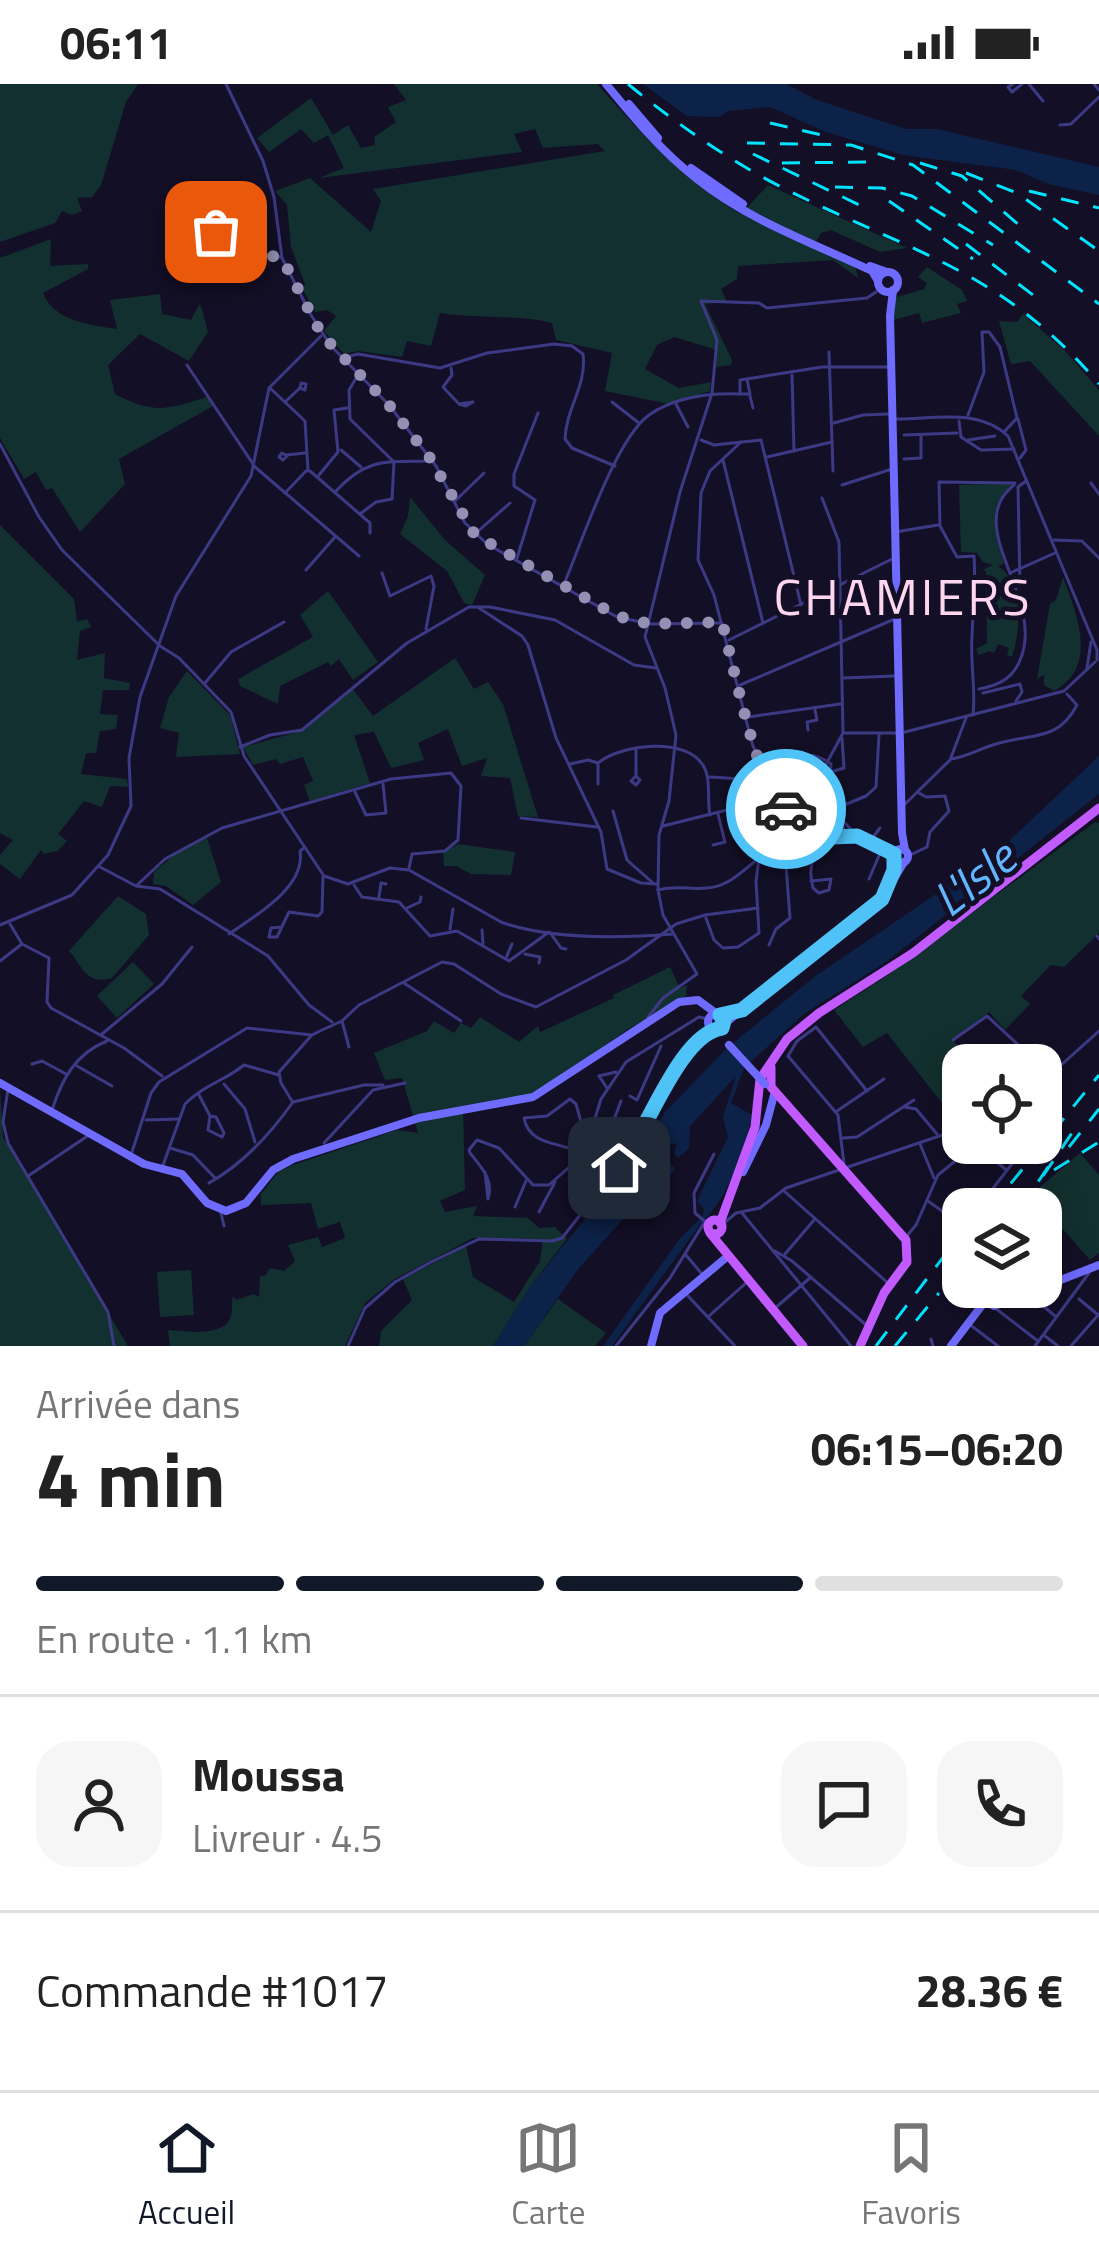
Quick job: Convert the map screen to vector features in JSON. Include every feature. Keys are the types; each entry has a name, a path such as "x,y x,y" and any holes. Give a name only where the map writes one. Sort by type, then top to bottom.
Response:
{"main road":[{"path":"609,84 664,144 716,187 769,218 898,279 883,289"},
{"path":"609,84 654,140 700,183 768,223 869,269 883,289 890,316 900,855 890,885 869,910 742,1010 716,1022"},
{"path":"883,289 887,272"},
{"path":"734,1190 755,1127 758,1090 766,1066 798,1028 914,953 1099,813"},
{"path":"803,1346 724,1256 711,1225 724,1210 766,1125 776,1097 769,1072 785,1047 849,994"},
{"path":"4,1085 130,1156 186,1177 207,1203 222,1211 246,1203 280,1166 325,1148 419,1118 533,1097 679,1002 703,1003 730,1045 908,1235 907,1262 855,1346"},
{"path":"651,1346 658,1316 724,1256"},
{"path":"1062,1278 1099,1265"},
{"path":"951,1346 984,1308"}],"street":[{"path":"226,84 271,183 282,258 322,335 389,405 433,461 475,535 617,616 646,623 722,622"},
{"path":"1012,84 1008,87 1012,92 1025,84 1042,101"},
{"path":"1060,125 1071,124 1099,93 1094,84"},
{"path":"169,216 178,232 216,232 233,249 282,258"},
{"path":"648,1024 649,1015 663,998 697,974 663,915 656,886 676,735 658,668 646,643 646,623 712,393 717,340 701,301 728,299 766,308 871,298 883,289"},
{"path":"968,417 983,372 982,332 992,333 998,340 1026,450 1020,458"},
{"path":"0,925 72,895 99,866 131,806 129,758 140,697 182,582 240,499 255,467 269,388 322,335"},
{"path":"306,349 331,346"},
{"path":"344,358 358,353 387,361 450,366 487,353 537,346 581,350 584,379 568,416 565,439 572,448 616,466"},
{"path":"829,352 833,471"},
{"path":"187,365 255,467 359,556"},
{"path":"450,366 452,375 443,387 459,404"},
{"path":"740,394 740,380 829,368 892,367"},
{"path":"792,372 794,451"},
{"path":"358,374 349,390 354,424 394,462 392,499 374,503 360,514"},
{"path":"747,379 753,408"},
{"path":"269,388 285,403 286,413 296,412 306,424 308,471 285,493"},
{"path":"285,403 299,388"},
{"path":"564,584 616,466 640,424 651,414 712,393 750,394"},
{"path":"612,402 640,424"},
{"path":"676,404 688,427"},
{"path":"350,408 334,410 339,450 362,468"},
{"path":"517,560 535,500 514,486 514,474 538,413"},
{"path":"832,424 863,415 968,417 985,420 1004,432 1020,458 1096,655 1064,691 900,733 843,735"},
{"path":"959,417 959,433"},
{"path":"1004,432 1017,418"},
{"path":"904,435 959,433 981,450 1016,449"},
{"path":"904,459 921,458 921,434"},
{"path":"967,440 995,436"},
{"path":"699,440 714,445 761,440 801,605"},
{"path":"741,442 710,471 701,494 698,560 714,595 754,748 775,803 817,830 835,837 857,836"},
{"path":"765,458 832,442"},
{"path":"0,444 62,550 231,712 240,747 324,876 353,884 390,868 409,870 501,922 595,939 675,933"},
{"path":"317,476 339,450"},
{"path":"286,455 307,453"},
{"path":"723,460 763,625"},
{"path":"335,492 355,470 433,461"},
{"path":"842,484 894,469"},
{"path":"308,471 370,523 370,533"},
{"path":"454,502 484,473"},
{"path":"1020,595 995,511 1003,494 1028,480"},
{"path":"973,715 980,702 972,643 977,595 974,556 957,557 940,524 939,482 1017,485"},
{"path":"1091,483 1099,494"},
{"path":"980,691 1002,682 1019,664 1027,626 1020,595 1017,485"},
{"path":"708,777 768,777 805,754 844,768 839,542 822,498"},
{"path":"475,535 510,503"},
{"path":"896,532 940,524"},
{"path":"306,570 336,536"},
{"path":"1053,541 1082,541 1099,558"},
{"path":"1010,573 1057,552"},
{"path":"727,641 896,558"},
{"path":"382,572 390,596 431,576 434,586 426,631"},
{"path":"240,747 308,726 345,692 461,609 478,607 555,620 634,664 658,668"},
{"path":"478,607 522,635 528,645 556,738 599,827 609,872 656,886 720,885 784,837 843,735"},
{"path":"739,686 898,618"},
{"path":"204,685 231,652 284,622"},
{"path":"842,678 899,676"},
{"path":"980,691 1020,684 1016,704"},
{"path":"902,811 951,759 1059,730 1077,705 1064,691"},
{"path":"746,718 842,704"},
{"path":"808,730 807,722 818,720 815,707"},
{"path":"951,759 966,716"},
{"path":"837,808 876,787 879,733"},
{"path":"635,776 636,746"},
{"path":"598,784 598,763 610,753 636,746 674,750 695,756 708,777 710,814"},
{"path":"568,765 588,760 598,763"},
{"path":"829,765 844,822 857,836 900,855 926,847 930,832 948,815 945,796 926,797 917,792"},
{"path":"136,886 165,859 222,827 382,782 448,772 461,786 456,845 445,851 416,852 409,870"},
{"path":"354,790 366,815 386,813 382,782"},
{"path":"661,826 775,803"},
{"path":"613,811 627,860 656,886"},
{"path":"713,844 725,842 718,812"},
{"path":"521,818 599,827"},
{"path":"844,822 846,836"},
{"path":"816,852 835,837 844,822"},
{"path":"869,843 880,828"},
{"path":"811,881 817,830"},
{"path":"769,945 776,929 790,917 784,837"},
{"path":"229,934 274,903 301,867 300,850 305,848"},
{"path":"869,879 882,849"},
{"path":"705,915 714,940 730,949 760,932 759,857"},
{"path":"99,866 136,886 160,889 268,956 309,1005 334,1024"},
{"path":"281,927 289,912 318,916 322,912 324,876"},
{"path":"145,879 146,887"},
{"path":"378,899 380,883 386,884"},
{"path":"353,884 362,897 397,901 430,936 458,931 506,959 523,953 549,931"},
{"path":"406,909 421,897"},
{"path":"279,1075 312,1034 342,1022 359,1005 436,964 448,962 489,988 536,1007 626,960 670,927 705,915 758,908"},
{"path":"450,931 453,909"},
{"path":"8,921 22,944 50,959 48,1005 164,1077"},
{"path":"482,930 482,946"},
{"path":"549,931 566,949"},
{"path":"0,961 22,944"},
{"path":"506,959 512,944"},
{"path":"101,1035 156,990 192,947"},
{"path":"523,953 540,957 539,963"},
{"path":"404,983 461,1021"},
{"path":"953,1040 987,1016 1017,1044"},
{"path":"348,1346 365,1308 377,1296 451,1252 479,1239 562,1238 636,1144 677,1062 716,1022 699,1017 618,1072 596,1115 584,1154 556,1180 539,1212"},
{"path":"342,1022 349,1047"},
{"path":"842,1166 835,1112 789,1060 797,1041 816,1027 867,1091"},
{"path":"130,1156 151,1093 164,1077 247,1028 312,1034"},
{"path":"1062,1066 1099,1031"},
{"path":"52,1112 74,1064 110,1040"},
{"path":"630,1096 637,1100 661,1044"},
{"path":"32,1064 41,1061 66,1074"},
{"path":"74,1064 112,1086"},
{"path":"161,1169 185,1104 244,1065 279,1075 293,1102"},
{"path":"608,1088 599,1076 618,1072"},
{"path":"835,1112 884,1079"},
{"path":"223,1082 249,1115 256,1145"},
{"path":"209,1183 256,1145 293,1102 364,1085 405,1083"},
{"path":"4,1085 4,1133 108,1312 114,1346"},
{"path":"325,1148 326,1139 364,1097 383,1085"},
{"path":"198,1093 210,1116"},
{"path":"584,1154 536,1138 526,1129 524,1118 548,1116 571,1099 581,1121 594,1127"},
{"path":"841,1138 857,1137 914,1100"},
{"path":"612,1125 621,1101"},
{"path":"904,1107 916,1109 938,1136"},
{"path":"596,1115 613,1118"},
{"path":"145,1120 179,1119"},
{"path":"28,1176 90,1133"},
{"path":"748,1221 783,1189 942,1135"},
{"path":"485,1172 470,1153 477,1140 506,1153 537,1186 556,1180"},
{"path":"920,1142 936,1180"},
{"path":"168,1147 193,1155 216,1179"},
{"path":"711,1225 694,1193 714,1154"},
{"path":"908,1235 936,1180 953,1164"},
{"path":"999,1164 1006,1170"},
{"path":"992,1188 1011,1164"},
{"path":"515,1208 527,1180"},
{"path":"783,1189 887,1289"},
{"path":"927,1200 942,1212"},
{"path":"222,1211 224,1226"},
{"path":"616,1346 670,1277 683,1252 711,1225 756,1211"},
{"path":"744,1212 855,1346"},
{"path":"784,1255 815,1219"},
{"path":"773,1251 784,1255 868,1327"},
{"path":"683,1252 704,1276"},
{"path":"996,1308 1036,1344 1089,1271"},
{"path":"773,1310 811,1277"},
{"path":"708,1317 748,1281"},
{"path":"683,1292 735,1346"},
{"path":"1071,1346 1099,1315 1079,1299"},
{"path":"1046,1308 1056,1317"},
{"path":"968,1323 998,1346"},
{"path":"1043,1334 1058,1346"}],"green space":[{"path":"0,84 138,84 126,102 101,185 92,197 77,198 82,211 72,215 62,211 55,223 0,242"},
{"path":"394,84 597,84 682,171 741,214 768,185 907,248 880,252 831,230 821,233 813,247 855,266 858,278 833,260 738,266 737,279 721,289 727,302 705,304 731,365 716,367 717,350 674,337 657,345 645,369 679,388 711,382 710,391 669,404 605,391 612,353 556,340 552,323 538,320 440,313 431,346 407,341 402,357 358,351 344,354 324,331 336,316 327,310 315,312 303,290 291,247 287,205 275,191 310,178 371,232 381,201 373,189 605,151 598,144 543,148 535,129 514,134 522,152 319,178 344,168 328,135 314,143 301,129 269,152 257,138 311,98 333,135 348,125 361,148 375,145 374,137 396,122 388,107 406,100"},
{"path":"51,239 50,266 88,264 88,269 43,293 64,316 117,329 110,300 160,294 162,314 191,320 200,303 208,332 189,361 140,334 108,365 115,394 140,405 160,408 207,397 213,406 119,459 125,484 80,532 36,472 24,479 0,438 0,258"},
{"path":"927,267 962,290 967,301 957,304 961,313 922,323 919,313 894,320 894,298 924,289 927,283 918,277"},
{"path":"1023,314 1099,390 1099,436 1030,361 1011,364 999,321 1017,322"},
{"path":"959,485 1014,485 999,502 995,521 1004,564 998,566 1016,595 1017,634 1012,657 1007,655 1009,648 998,644 994,653 979,655 976,649 987,643 986,571 982,570 993,565 977,553 961,552"},
{"path":"410,497 445,540 485,575 472,605 464,603 447,571 400,534"},
{"path":"0,525 74,599 77,621 87,619 91,627 80,631 77,660 105,653 104,678 130,683 129,690 103,690 100,714 118,715 116,729 100,731 96,753 86,753 81,774 127,779 128,787 110,786 102,807 84,801 58,834 67,841 58,851 43,854 41,850 20,879 0,864 0,855 13,840 0,833"},
{"path":"1063,577 1078,623 1080,654 1068,681 1054,691 1044,685 1044,675 1037,679 1050,604 1056,600"},
{"path":"328,591 378,662 353,680 339,659 331,666 328,662 280,686 278,704 240,686 238,679 313,637 300,615"},
{"path":"455,658 474,689 488,682 503,704 538,817 518,816 510,778 481,776 487,758 462,766 448,729 418,743 424,760 391,768 374,732 354,735 370,783 310,801 304,785 313,781 303,757 253,765 243,747 305,730 352,688 373,716"},
{"path":"187,671 230,715 240,754 176,757 179,733 160,728 169,697"},
{"path":"1099,823 1099,933 1064,967 1051,965 1021,996 1030,1004 1005,1030 989,1012 953,1040 956,1044 942,1044 942,1103 887,1033 863,1047 834,1010"},
{"path":"207,838 221,882 193,905 166,886 153,884 154,872"},
{"path":"458,844 515,852 511,875 471,874 444,866 443,853"},
{"path":"118,896 146,914 149,935 112,978 96,979 69,951"},
{"path":"133,962 154,984 117,1018 97,996"},
{"path":"670,967 680,988 687,985 686,996 627,1030 532,1096 463,1107 465,1190 440,1201 445,1212 477,1206 473,1216 528,1218 539,1228 555,1227 567,1239 493,1346 379,1346 381,1331 412,1300 403,1279 466,1246 473,1277 514,1302 540,1261 543,1239 473,1238 395,1279 365,1303 345,1346 170,1346 168,1330 214,1330 228,1322 233,1296 236,1300 254,1294 259,1297 260,1276 270,1268 284,1271 295,1261 288,1245 318,1237 322,1247 345,1238 340,1222 318,1229 311,1203 261,1205 261,1194 278,1172 290,1166 397,1130 418,1133 402,1078 385,1080 374,1053 427,1031 434,1021 454,1033 461,1023 471,1028 480,1017 519,1042 538,1026 540,1032"},
{"path":"0,1088 3,1137 128,1346 0,1346"},
{"path":"1080,1153 1099,1175 1099,1253 1090,1260 1062,1228 1062,1188 1039,1188"},
{"path":"191,1270 194,1315 160,1317 157,1272"},
{"path":"558,1299 606,1333 595,1346 524,1346"}],"water":[{"path":"643,84 786,84 817,100 906,129 937,129 1099,167 1099,195 1048,184 1016,170 903,155 826,132 770,107 729,111 718,117 687,116"},
{"name":"L'Isle","path":"1099,756 1099,794 886,962 805,1013 744,1068 731,1103 752,1115 733,1175 612,1346 603,1346 681,1237 702,1217 704,1209 697,1201 728,1137 723,1117 736,1076 690,1126 689,1149 678,1158 674,1153 677,1143 670,1145 667,1159 675,1169 666,1181 657,1182 579,1268 524,1346 493,1346 532,1284 666,1111 727,1048 814,977 995,854"}],"railway":[{"path":"628,84 767,180 992,290 1064,346 1099,384"},
{"path":"770,123 822,135"},
{"path":"747,143 851,145 913,165 1099,304"},
{"path":"753,154 872,211"},
{"path":"782,163 866,162"},
{"path":"920,163 962,176 1019,225"},
{"path":"966,173 1017,193 1099,251"},
{"path":"835,187 882,188 912,196 993,245"},
{"path":"1029,191 1099,208"},
{"path":"889,201 973,259"},
{"path":"966,244 1033,295"},
{"path":"1007,1188 1099,1075"},
{"path":"1069,1147 1099,1109"},
{"path":"1043,1176 1076,1127"},
{"path":"1054,1170 1099,1142"},
{"path":"1034,1188 1050,1164"},
{"path":"876,1346 942,1259"},
{"path":"895,1346 939,1293"}],"way so far":[{"path":"216,232 233,249 282,258 322,335 389,405 430,458 475,535 617,616 650,624 722,622 754,748 775,803 786,809"}],"district":[{"name":"CHAMIERS","path":"903,597"}],"route":[{"path":"619,1168 641,1136 677,1062 712,1030 722,1028 720,1015 742,1010 869,910 890,885 894,854 857,836 833,837 794,819 786,809"}]}
